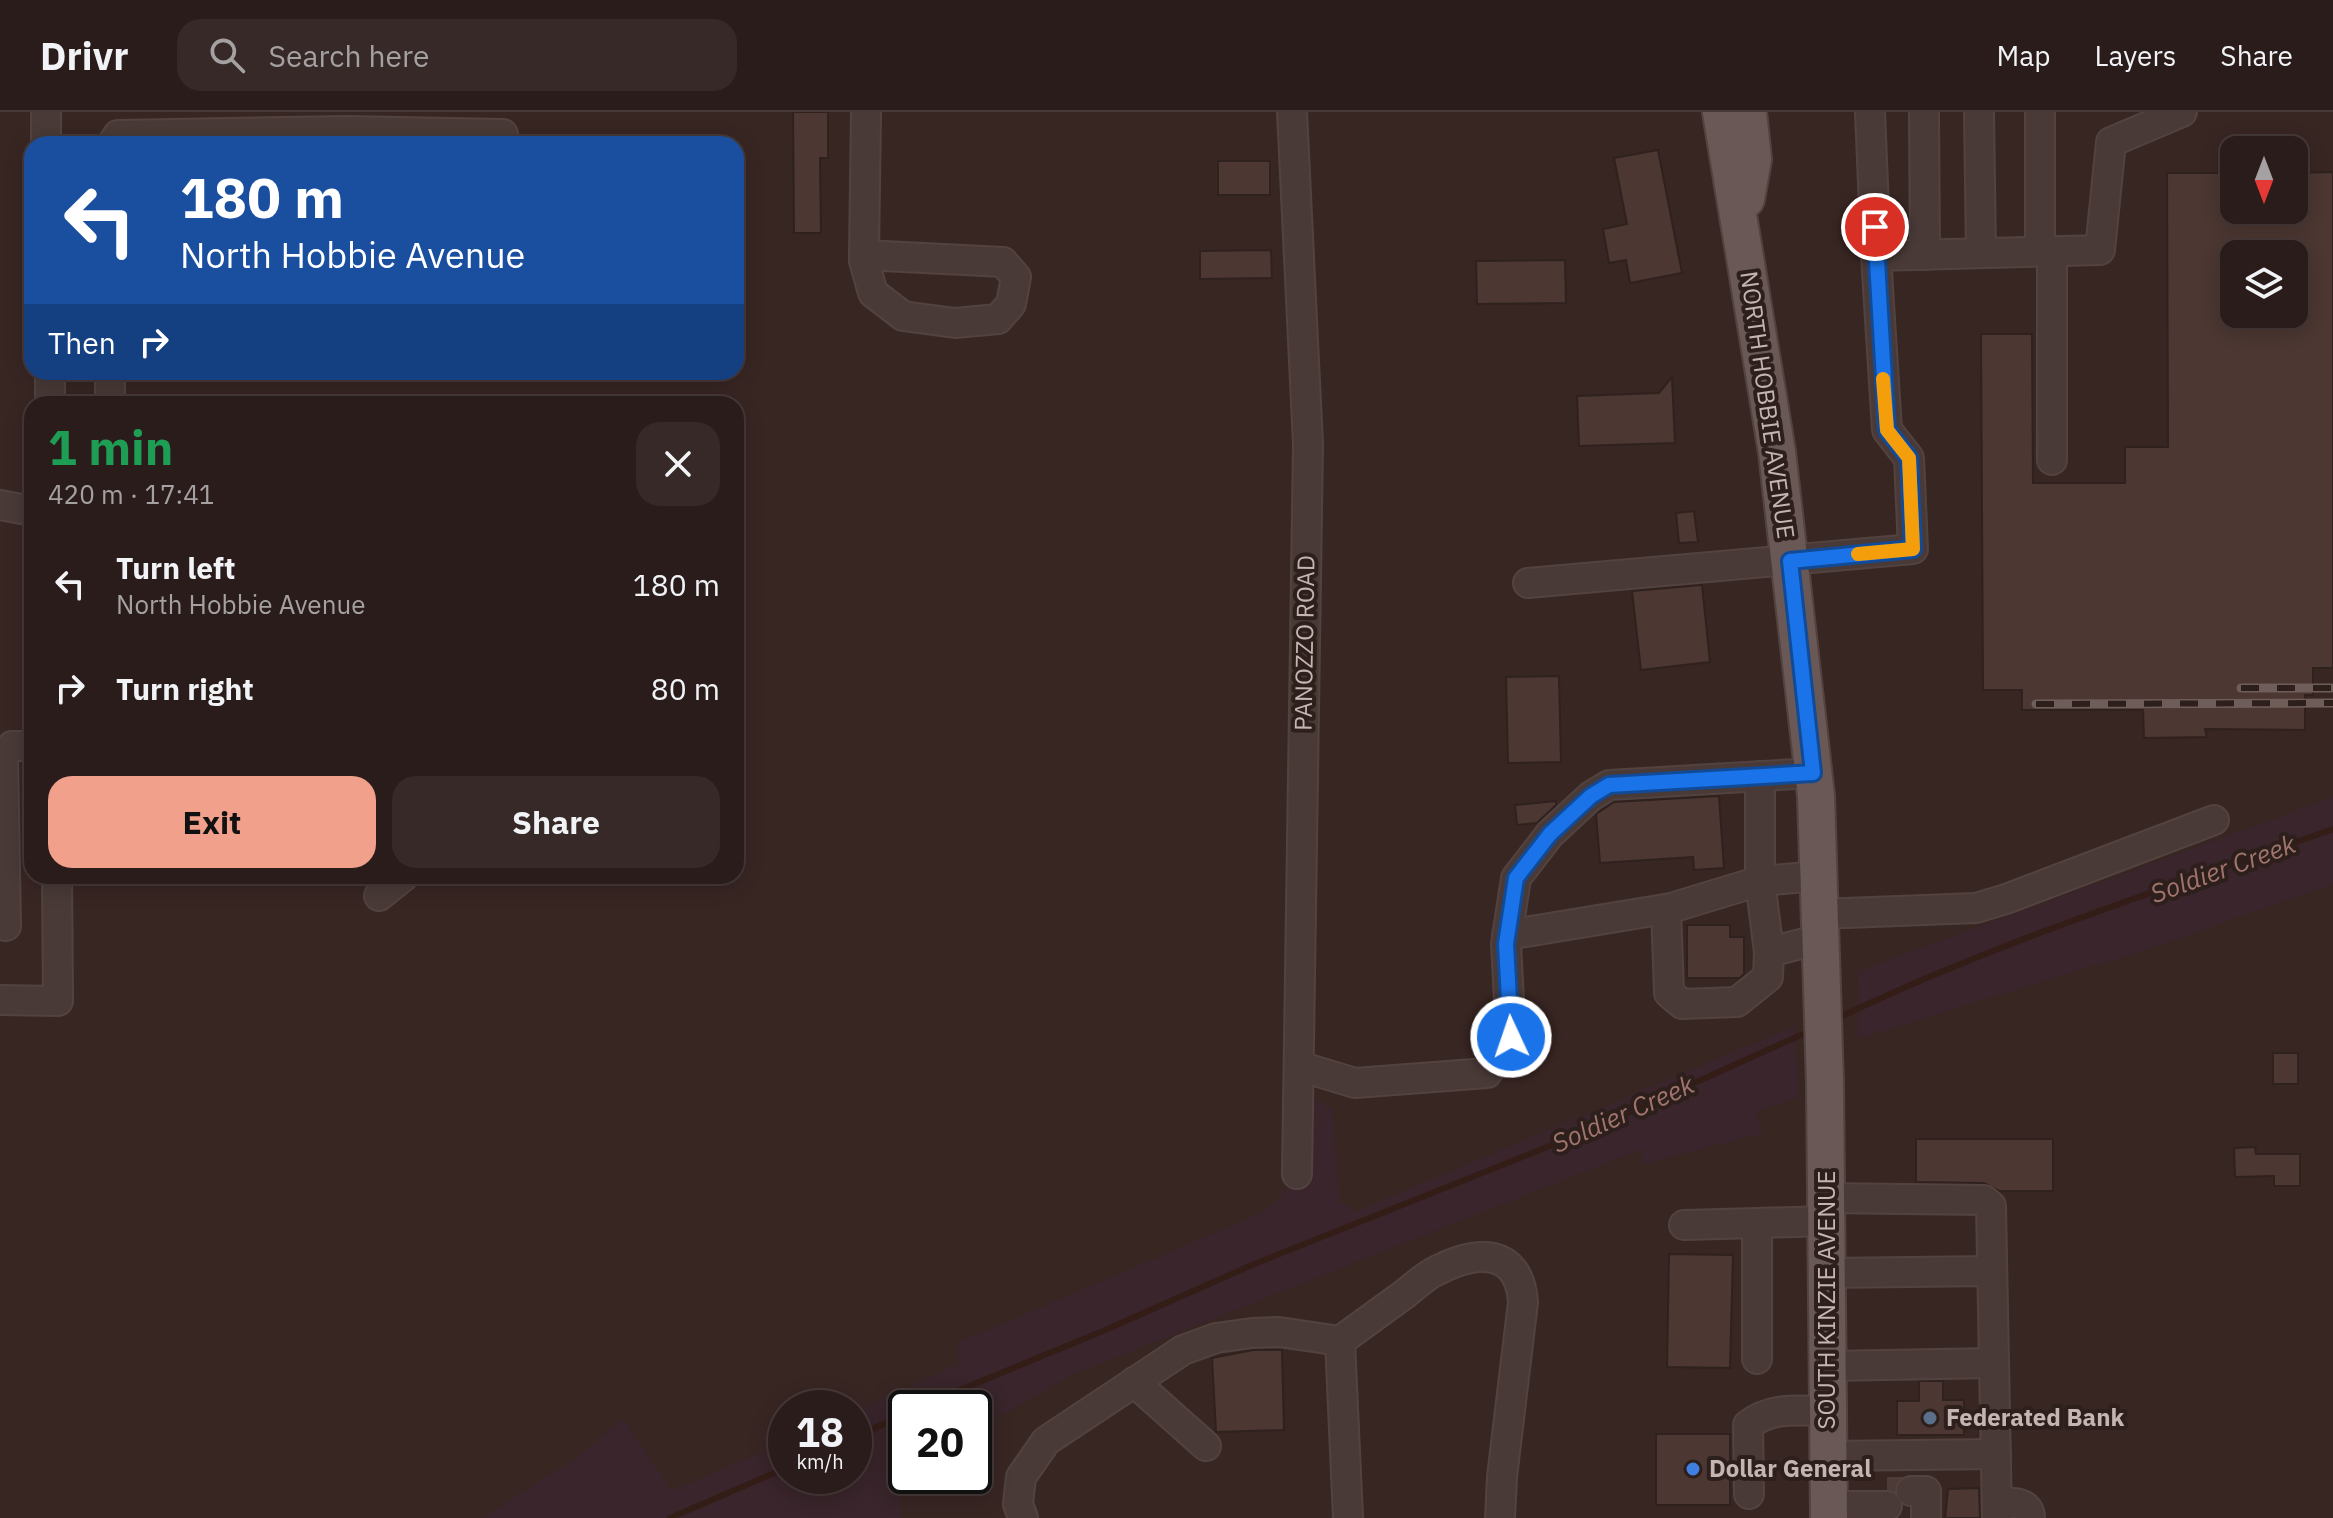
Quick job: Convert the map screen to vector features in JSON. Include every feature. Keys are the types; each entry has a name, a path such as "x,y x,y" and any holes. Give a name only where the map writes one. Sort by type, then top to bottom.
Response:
{"main road":[{"name":"NORTH HOBBIE AVENUE","path":"1721,112 1777,452 1813,773 1825,1083"},
{"path":"1741,232 1753,159 1748,112"},
{"name":"SOUTH KINZIE AVENUE","path":"1825,1083 1829,1512"}],"street":[{"path":"46,112 46,136"},
{"path":"864,255 1003,262 1016,277 1011,304 998,319 955,323 903,316 873,293 864,255 866,112"},
{"name":"PANOZZO ROAD","path":"1292,112 1308,444 1297,1174"},
{"path":"1528,583 1913,549 1909,458 1887,430 1870,112"},
{"path":"1924,112 1925,255"},
{"path":"1979,112 1981,253"},
{"path":"2040,112 2052,460"},
{"path":"1876,256 2100,250 2111,142 2182,112"},
{"path":"117,136 347,131 503,134"},
{"path":"0,505 24,510"},
{"path":"6,926 3,756 12,746 24,746"},
{"path":"1299,1066 1355,1083 1487,1073 1511,1037 1507,935 1516,878 1550,834 1591,796 1609,785 1813,773"},
{"path":"1666,909 1669,993 1682,1004 1737,1002 1768,977 1769,952 1760,881 1760,776"},
{"path":"1769,952 1976,908 2214,820"},
{"path":"1507,935 1666,909 1760,881 1818,876"},
{"path":"0,1000 58,1001 57,884"},
{"path":"379,896 394,884"},
{"path":"1684,1225 1757,1223 1826,1209 1984,1200 1991,1206 1997,1510 2017,1503 2026,1506 2030,1518"},
{"path":"1757,1223 1757,1359"},
{"path":"1023,1518 1018,1504 1021,1477 1046,1441 1183,1350 1216,1338 1279,1332 1340,1341 1436,1271 1478,1257 1496,1258 1513,1267 1522,1283 1523,1302 1500,1518"},
{"path":"1827,1273 1992,1271"},
{"path":"1340,1341 1348,1518"},
{"path":"1828,1366 1994,1363"},
{"path":"1134,1382 1206,1446"},
{"path":"1749,1494 1748,1425 1761,1415 1775,1410 1828,1411"},
{"path":"1829,1456 1996,1454"},
{"path":"1829,1512 1901,1506"}],"shaded area":[{"path":"2333,797 2333,884 2158,946 1857,1039 1858,971"},
{"path":"1795,1026 1798,1097 1755,1112 1763,1133 1643,1164 1642,1149 1074,1374 992,1421 992,1390 901,1390 959,1364 957,1343 1259,1214 1286,1190 1302,1164 1314,1099 1332,1108 1340,1202 1356,1211"},
{"path":"888,1396 888,1494 900,1494 901,1518 482,1518 576,1458 623,1419 672,1491 768,1449 768,1494 872,1494 872,1403"}],"building":[{"path":"793,112 828,112 828,158 820,158 821,233 794,233"},
{"path":"1658,150 1682,273 1630,283 1626,260 1609,263 1603,229 1627,224 1614,158"},
{"path":"1218,161 1270,161 1270,195 1218,195"},
{"path":"2333,172 2333,668 2313,668 2313,695 2305,695 2305,730 2205,729 2207,737 2144,738 2143,710 2022,710 2022,690 1983,690 1981,334 2032,334 2033,483 2125,483 2125,447 2168,447 2167,173 2220,173 2220,224 2308,224 2308,173"},
{"path":"1271,250 1272,278 1200,279 1200,251"},
{"path":"1565,260 1566,303 1477,304 1476,261"},
{"path":"1672,377 1675,443 1579,446 1577,396 1659,393"},
{"path":"1694,511 1698,542 1679,543 1676,513"},
{"path":"1702,585 1710,662 1641,670 1632,591"},
{"path":"1559,676 1561,762 1508,763 1506,677"},
{"path":"1719,796 1724,868 1694,870 1693,857 1600,863 1596,814 1614,802"},
{"path":"1556,801 1556,805 1537,823 1517,825 1515,805"},
{"path":"1687,925 1730,925 1730,937 1744,937 1744,974 1740,978 1687,978"},
{"path":"2273,1053 2298,1053 2298,1084 2273,1084"},
{"path":"1916,1139 2053,1139 2053,1191 1999,1191 1984,1183 1916,1182"},
{"path":"2255,1147 2256,1154 2300,1154 2300,1186 2274,1186 2274,1176 2235,1177 2234,1148"},
{"path":"1669,1254 1733,1255 1730,1368 1667,1367"},
{"path":"1253,1350 1282,1350 1284,1430 1216,1432 1212,1358"},
{"name":"Federated Bank","path":"1919,1381 1943,1381 1943,1400 1964,1400 1964,1435 1897,1435 1897,1401 1919,1401"},
{"name":"Dollar General","path":"1656,1434 1730,1434 1730,1505 1656,1505"},
{"path":"1979,1488 1980,1518 1945,1518 1948,1489"}],"waterway":[{"name":"Soldier Creek","path":"1836,1019 2020,941 2333,829"},
{"name":"Soldier Creek","path":"960,1390 1252,1265 1592,1129 1812,1030"},
{"name":"Soldier Creek","path":"872,1429 888,1422"},
{"name":"Soldier Creek","path":"670,1518 768,1476"}],"tunnel":[{"path":"1887,1491 1911,1491"}],"railway":[{"path":"2241,688 2333,688"},
{"path":"2036,704 2333,703"}],"slow traffic":[{"path":"1858,554 1913,549 1909,458 1887,430 1883,379"}],"place":[{"name":"Federated Bank","path":"1930,1418"},
{"name":"Dollar General","path":"1693,1469"}],"route":[{"path":"1511,1037 1506,944 1516,878 1550,834 1591,796 1609,785 1813,773 1790,561 1913,549 1909,458 1887,430 1875,227"}]}
